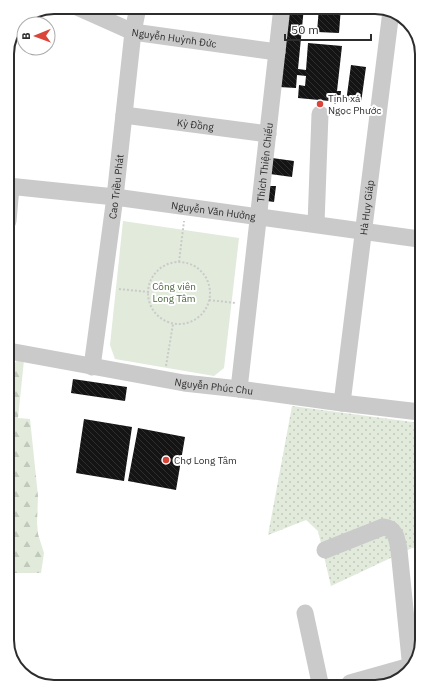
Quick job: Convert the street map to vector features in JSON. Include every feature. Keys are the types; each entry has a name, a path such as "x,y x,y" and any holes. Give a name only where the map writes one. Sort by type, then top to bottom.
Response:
{"street":[{"name":"Nguyễn Huỳnh Đức","path":"92,14 133,32 277,52"},
{"name":"Cao Triều Phát","path":"92,367 115,197 133,32 137,14"},
{"name":"Thích Thiện Chiếu","path":"240,389 281,14"},
{"name":"Hà Huy Giáp","path":"342,404 390,17"},
{"path":"316,224 320,114"},
{"name":"Kỳ Đồng","path":"124,115 268,134"},
{"name":"Nguyễn Văn Hưởng","path":"14,186 115,197 415,238"},
{"name":"Nguyễn Phúc Chu","path":"14,352 184,384 240,389 342,404 415,411"},
{"path":"325,550 383,527 389,528 394,532 397,537 399,550 411,658"},
{"path":"305,613 319,680"},
{"path":"362,680 401,670"}],"path":[{"path":"179,262 185,218"},
{"path":"179,262 188,263 202,272 210,287 209,300 205,311 199,318 184,324 173,324 160,318 154,312 150,304 149,292 152,279 157,272 171,263 179,262"},
{"path":"119,289 149,292"},
{"path":"209,300 240,304"},
{"path":"166,366 173,324"}],"green space":[{"name":"Công viên Long Tâm","path":"123,221 239,238 224,368 214,376 115,359 110,345"},
{"path":"18,358 24,360 18,418 30,419 38,496 38,534 44,553 41,573 14,573 14,364"},
{"path":"292,406 415,422 415,548 331,586 318,531 306,520 268,535"}],"building":[{"path":"286,14 303,14 298,69 306,70 308,43 342,46 337,91 341,91 340,102 298,98 299,85 305,86 306,76 297,75 296,88 279,87"},
{"path":"318,14 340,14 339,33 317,32"},
{"path":"351,65 366,67 361,103 346,102"},
{"path":"272,158 294,161 292,177 270,174"},
{"path":"268,186 276,186 274,202 267,201"},
{"path":"73,379 127,387 125,401 71,393"},
{"path":"84,419 132,427 124,481 76,473"},
{"path":"138,428 185,437 176,490 128,481"}],"place":[{"name":"Tịnh xá Ngọc Phước","path":"320,104"},
{"name":"Chợ Long Tâm","path":"166,460"}]}
